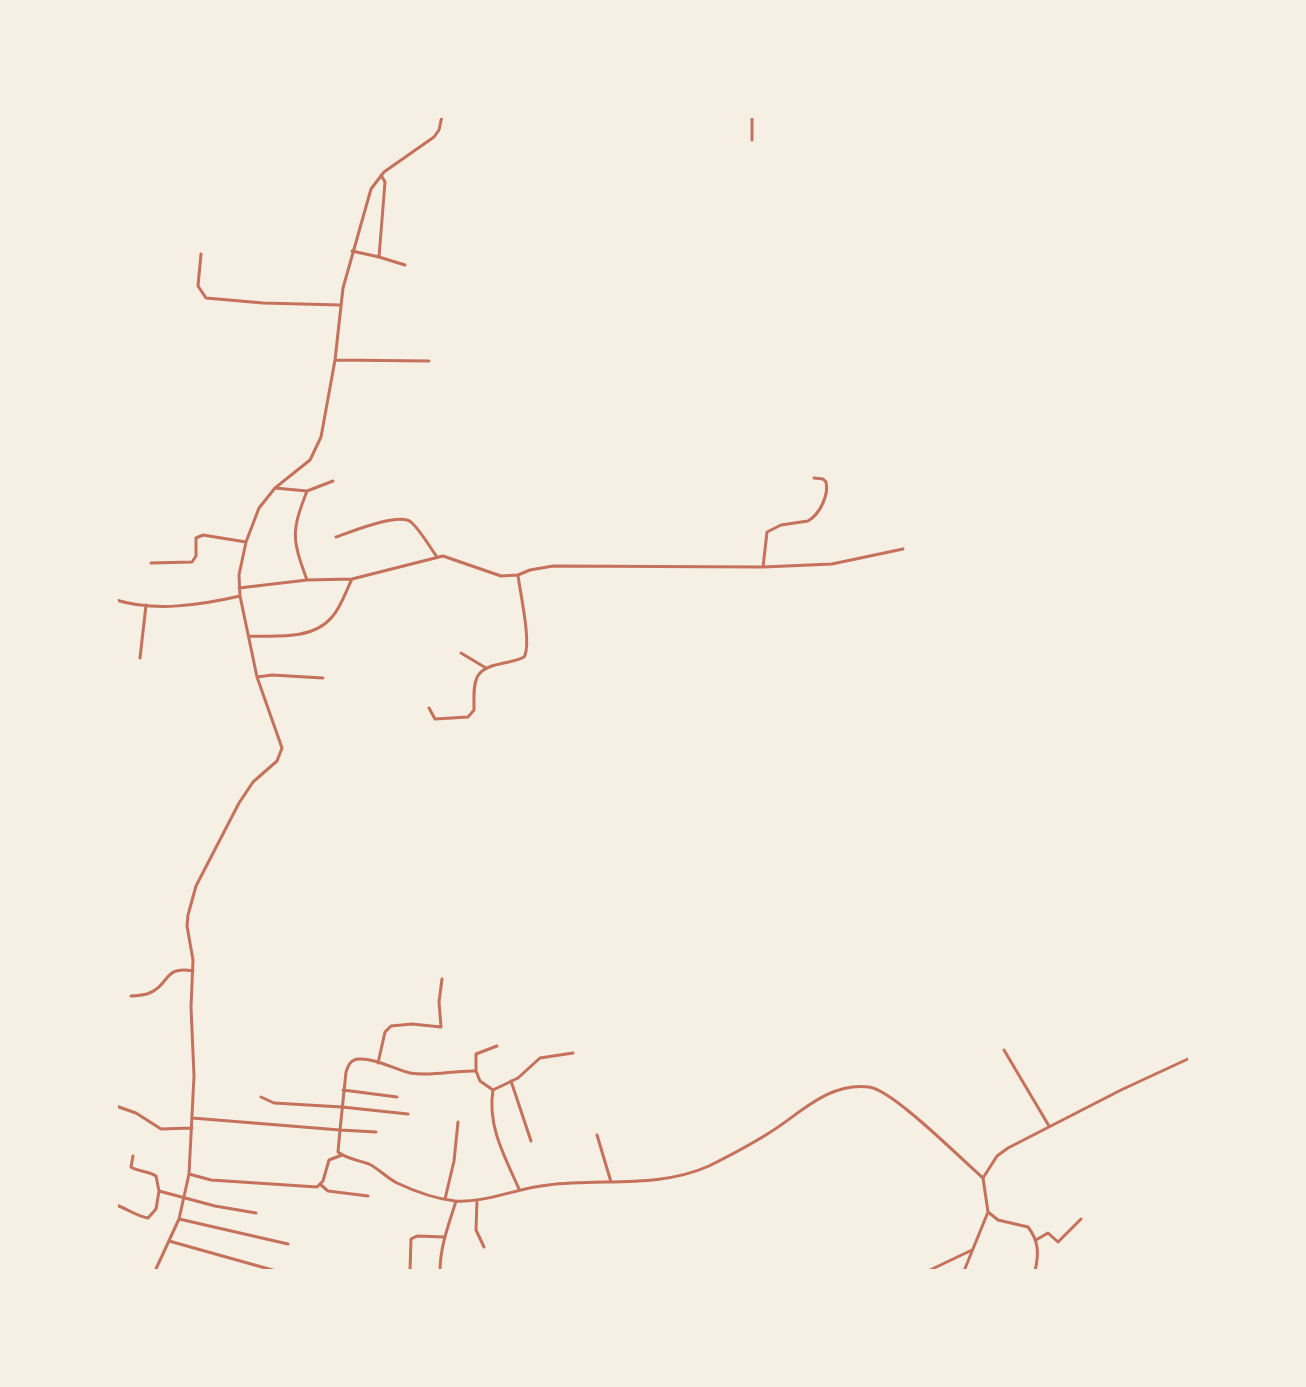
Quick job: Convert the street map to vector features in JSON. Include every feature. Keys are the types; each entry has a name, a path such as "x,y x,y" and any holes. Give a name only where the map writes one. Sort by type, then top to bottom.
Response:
{"street":[{"path":"154,1271 179,1219 189,1174 194,1076 191,1007 193,955 187,922 196,886 245,792 253,782 272,767 280,755 280,738 257,677 240,596 239,575 246,542 259,508 274,488 310,460 314,453 324,423 335,360 340,305 352,251 368,194 381,175 434,137 439,130 442,116"},
{"path":"752,116 752,140"},
{"path":"379,257 385,182 381,175"},
{"path":"352,251 379,257 405,266"},
{"path":"201,254 198,286 206,298 263,303 340,305"},
{"path":"335,360 429,361"},
{"path":"763,567 767,532 781,525 808,521 823,503 826,497 826,482 823,479 814,478"},
{"path":"274,488 307,490 333,481"},
{"path":"306,580 296,551 294,535 298,512 307,490"},
{"path":"336,536 394,519 404,518 411,522 436,557"},
{"path":"151,563 192,562 196,556 196,538 203,535 246,542"},
{"path":"239,588 306,580 352,579 436,557 448,558 501,576 518,575 530,570 553,566 763,567 832,564 903,549"},
{"path":"429,708 435,720 468,717 474,710 474,687 478,674 486,668 519,660 526,654 526,633 518,575"},
{"path":"249,636 304,634 324,624 334,615 352,579"},
{"path":"116,600 146,605 196,604 240,596"},
{"path":"140,658 146,605"},
{"path":"461,653 476,659 486,668"},
{"path":"257,677 272,675 323,678"},
{"path":"131,996 148,994 161,984 169,973 180,968 193,971"},
{"path":"378,1064 388,1028 396,1024 441,1027 439,1002 442,979"},
{"path":"493,1090 480,1081 476,1071 476,1054 497,1046"},
{"path":"1004,1050 1049,1126"},
{"path":"493,1090 523,1074 540,1058 573,1053"},
{"path":"964,1271 988,1212 983,1178 992,1162 1008,1148 1049,1126 1190,1058"},
{"path":"476,1071 411,1073 364,1059 354,1060 348,1065 346,1072 337,1149 342,1155 369,1164 398,1183 456,1201 477,1200 549,1184 648,1181 690,1173 709,1166 770,1133 817,1099 843,1088 854,1086 879,1089 891,1096 983,1178"},
{"path":"511,1081 530,1141"},
{"path":"343,1090 397,1097"},
{"path":"493,1090 491,1116 496,1137 519,1190"},
{"path":"261,1097 274,1103 342,1106 408,1114"},
{"path":"116,1106 136,1113 161,1129 192,1128"},
{"path":"192,1118 376,1132"},
{"path":"445,1199 454,1161 458,1122"},
{"path":"597,1135 611,1182"},
{"path":"321,1185 329,1160 342,1155"},
{"path":"116,1205 132,1210 138,1217 148,1218 156,1209 159,1191 156,1176 152,1173 140,1173 131,1168 133,1156"},
{"path":"189,1174 211,1180 268,1186 317,1187 321,1185"},
{"path":"321,1185 328,1191 368,1196"},
{"path":"159,1191 184,1196 215,1206 256,1213"},
{"path":"477,1200 476,1230 484,1247"},
{"path":"440,1271 440,1256 444,1237 456,1201"},
{"path":"988,1212 998,1220 1028,1227 1036,1240 1038,1258 1035,1271"},
{"path":"179,1219 288,1244"},
{"path":"1036,1240 1048,1233 1058,1242 1081,1219"},
{"path":"410,1271 411,1239 418,1236 444,1237"},
{"path":"168,1241 276,1271"},
{"path":"928,1271 972,1250"}]}
